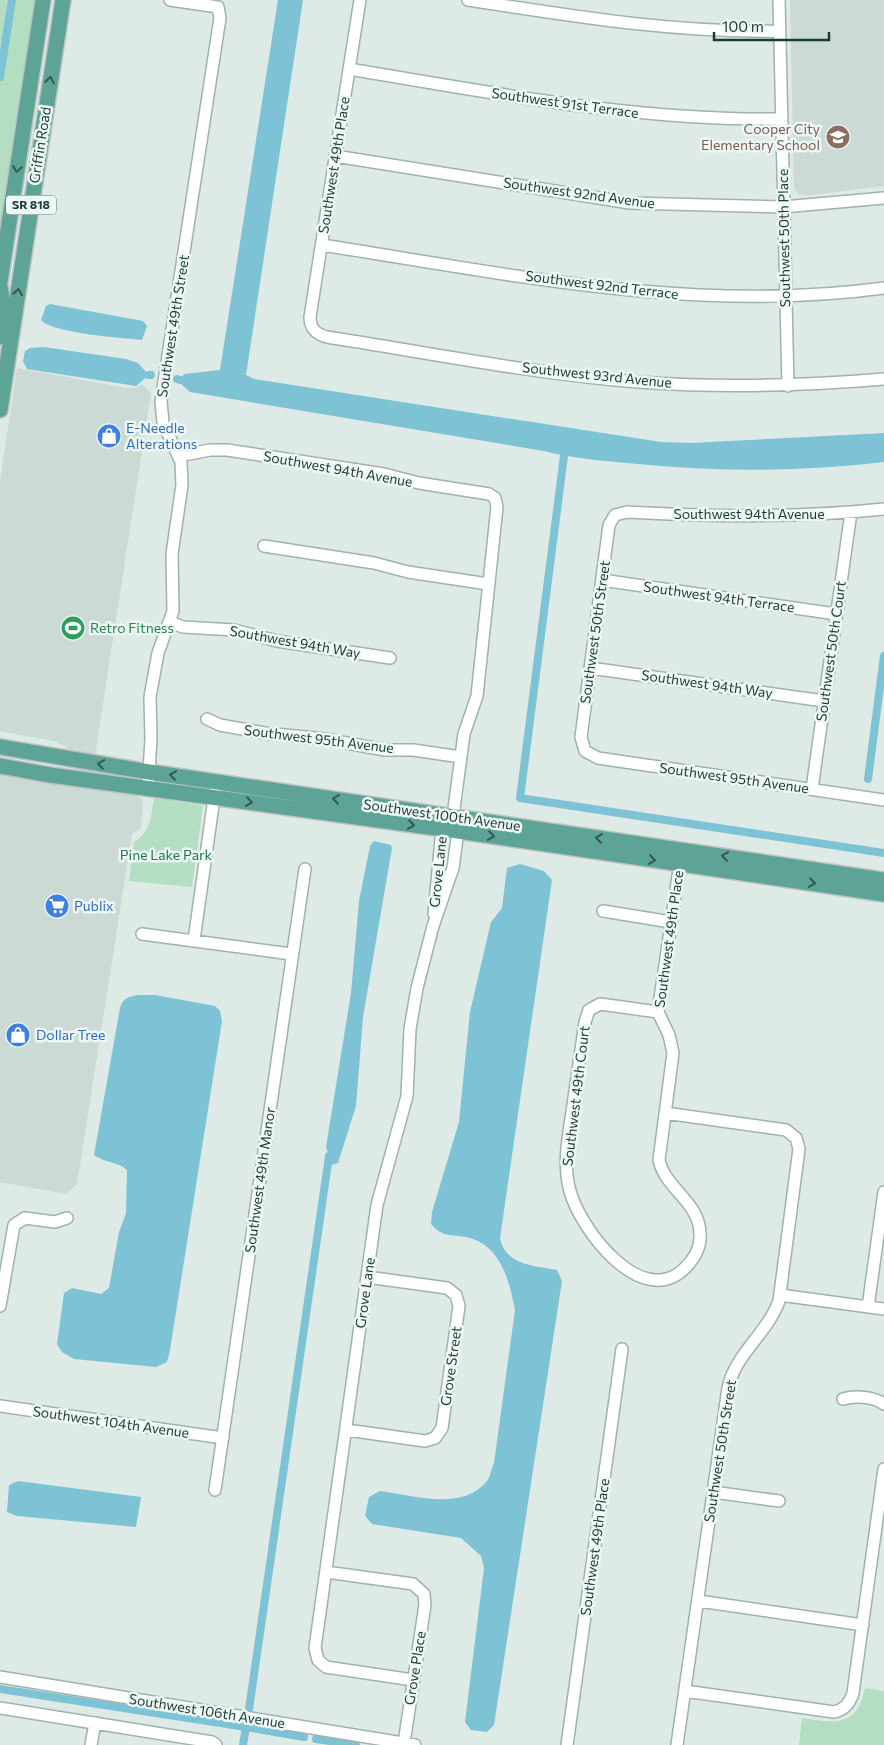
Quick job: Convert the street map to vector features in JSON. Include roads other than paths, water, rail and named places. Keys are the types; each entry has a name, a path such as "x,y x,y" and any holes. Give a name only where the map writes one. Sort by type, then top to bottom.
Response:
{"main road":[{"name":"Griffin Road","path":"0,337 4,312 0,284 43,0"},
{"path":"52,0 46,42 54,53"},
{"name":"Griffin Road","path":"0,410 63,0"},
{"path":"21,145 31,155 20,246 22,265"},
{"name":"Southwest 100th Avenue","path":"0,747 149,772 453,816 884,894"},
{"name":"Southwest 100th Avenue","path":"0,766 148,789 442,829 884,880"}],"street":[{"name":"Southwest 49th Street","path":"148,789 150,697 158,653 170,622 173,606 172,554 182,485 179,456 163,423 160,401 220,18 218,7 170,0"},
{"name":"Southwest 49th Place","path":"313,330 310,317 360,0"},
{"path":"468,0 663,28 779,31"},
{"path":"548,12 550,0"},
{"name":"Southwest 50th Place","path":"779,0 788,386"},
{"name":"Southwest 91st Terrace","path":"349,70 642,114 709,119 782,119"},
{"name":"Southwest 92nd Avenue","path":"335,156 630,203 783,207 884,198"},
{"name":"Southwest 92nd Terrace","path":"322,245 614,290 693,296 785,296 884,288"},
{"name":"Southwest 93rd Avenue","path":"313,330 327,337 604,378 692,384 788,386 884,379"},
{"name":"Southwest 94th Avenue","path":"179,456 210,450 227,450 384,474 420,483 499,494 488,584"},
{"name":"Southwest 94th Avenue","path":"615,514 627,512 740,516 884,509"},
{"name":"Southwest 50th Court","path":"812,789 851,512"},
{"name":"Southwest 50th Street","path":"585,751 581,737 609,525 615,514"},
{"path":"264,546 374,563 408,572 488,584 477,696 466,726 453,816"},
{"name":"Southwest 94th Terrace","path":"602,580 836,614"},
{"name":"Southwest 94th Way","path":"170,622 183,627 234,630 277,641 390,658"},
{"name":"Southwest 94th Way","path":"590,668 824,701"},
{"name":"Southwest 95th Avenue","path":"207,719 220,725 325,739 348,745 385,750 414,750 461,757"},
{"name":"Southwest 95th Avenue","path":"585,751 598,758 884,800"},
{"path":"194,940 217,782"},
{"name":"Grove Lane","path":"433,926 436,877 442,829 453,816"},
{"name":"Grove Lane","path":"413,1680 329,1668 320,1662 315,1648 379,1196 407,1096 413,1009 433,926 453,868 458,831 453,816"},
{"name":"Southwest 49th Place","path":"678,1274 696,1254 700,1238 700,1228 693,1210 661,1170 660,1149 672,1063 672,1043 658,1012 681,857"},
{"name":"Southwest 49th Manor","path":"215,1490 291,954 305,869"},
{"path":"603,911 672,922"},
{"path":"142,934 291,954"},
{"name":"Southwest 49th Court","path":"658,1012 606,1004 596,1005 589,1010 584,1022 566,1165 569,1189 578,1212 588,1230 621,1265 634,1275 653,1280 664,1279 678,1274"},
{"name":"Southwest 50th Street","path":"665,1112 782,1130 790,1132 798,1141 798,1161 780,1295 773,1316 731,1375 677,1745"},
{"path":"868,1307 884,1192"},
{"path":"0,1306 13,1229 18,1221 29,1218 55,1222 66,1218"},
{"name":"Grove Street","path":"347,1430 425,1441 435,1438 442,1428 458,1315 459,1303 455,1293 443,1288 367,1277"},
{"path":"780,1295 884,1309"},
{"name":"Southwest 49th Place","path":"567,1745 622,1349"},
{"path":"843,1399 854,1397 876,1400 884,1404"},
{"name":"Southwest 104th Avenue","path":"0,1406 223,1438"},
{"path":"685,1691 834,1712 846,1706 853,1694 884,1469"},
{"path":"713,1492 779,1501"},
{"name":"Grove Place","path":"326,1572 413,1584 424,1594 425,1604 413,1680 410,1744"},
{"path":"699,1601 863,1625"},
{"name":"Southwest 106th Avenue","path":"0,1677 410,1744"},
{"path":"0,1708 212,1742 216,1745"},
{"path":"91,1745 95,1723"}],"water":[{"path":"278,0 303,0 246,375 254,379 661,442 691,443 884,433 884,462 823,468 730,470 602,461 190,392 179,382 184,374 220,370"},
{"path":"50,304 143,321 147,326 142,340 73,332 48,325 41,320 46,306"},
{"path":"44,347 126,359 138,363 149,375 136,386 27,369 23,361 25,351 30,348"},
{"path":"374,841 391,845 392,848 363,1017 356,1106 338,1163 332,1165 326,1147 351,993 359,901 370,846"},
{"path":"520,864 544,871 552,880 500,1238 503,1247 514,1259 522,1263 557,1270 562,1281 494,1725 487,1732 471,1730 465,1722 484,1568 481,1556 461,1538 372,1524 365,1516 369,1497 380,1491 436,1499 451,1499 464,1496 477,1490 487,1481 494,1463 515,1310 510,1289 498,1259 483,1244 467,1237 446,1234 431,1224 432,1212 459,1122 470,1012 491,922 502,908 507,868"},
{"path":"138,995 155,995 215,1006 220,1011 222,1021 170,1350 167,1362 156,1367 74,1359 62,1352 57,1344 64,1293 72,1288 101,1294 109,1288 119,1232 126,1213 127,1170 94,1155 120,1008 126,998"},
{"path":"18,1481 141,1497 136,1527 17,1516 7,1512 9,1485"}],"waterway":[{"path":"0,77 12,0"},
{"path":"564,456 520,798 884,853"},
{"path":"868,779 884,656"},
{"path":"249,1709 329,1156"},
{"path":"0,1689 246,1727 243,1745"},
{"path":"247,1723 246,1727 304,1737"},
{"path":"316,1739 356,1745"}],"place":[{"name":"Cooper City Elementary School","path":"838,137"},
{"name":"E-Needle Alterations","path":"109,436"},
{"name":"Retro Fitness","path":"73,628"},
{"name":"Publix","path":"57,906"},
{"name":"Dollar Tree","path":"18,1035"}],"park label":[{"name":"Pine Lake Park","path":"166,855"}]}
